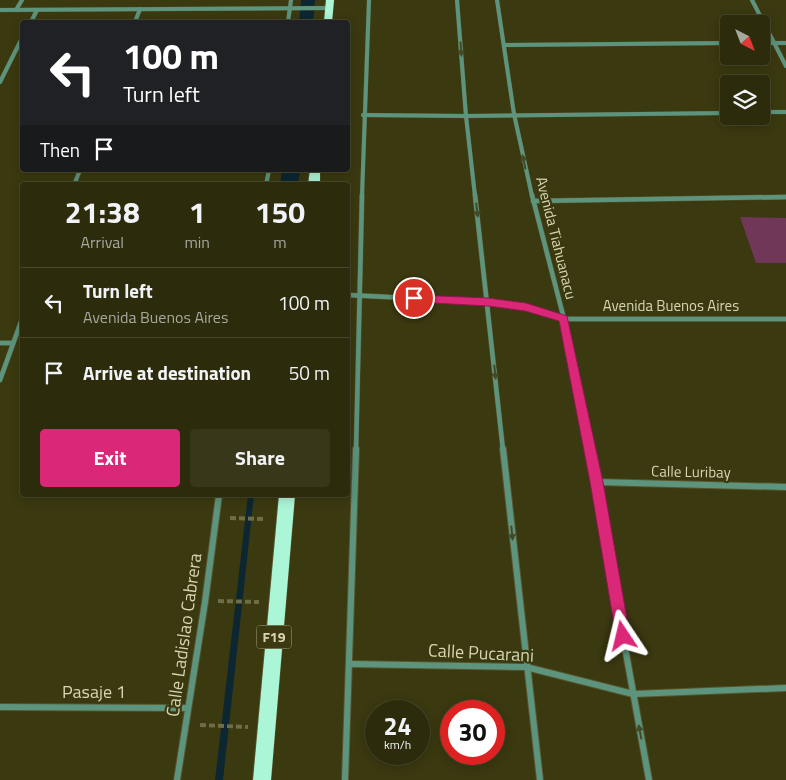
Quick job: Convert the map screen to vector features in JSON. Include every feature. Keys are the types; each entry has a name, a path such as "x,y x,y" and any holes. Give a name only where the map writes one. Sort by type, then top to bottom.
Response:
{"highway":[{"path":"328,20 329,4"},
{"name":"F19","path":"262,780 287,497"}],"street":[{"path":"16,10 22,0"},
{"path":"288,20 291,0"},
{"path":"345,780 351,664 363,115 369,0"},
{"path":"457,0 466,116 540,780"},
{"path":"497,0 514,114"},
{"path":"752,0 786,66"},
{"path":"0,10 319,8 329,4"},
{"path":"136,20 140,9"},
{"path":"32,20 37,10"},
{"path":"0,82 20,42"},
{"path":"504,45 720,43"},
{"path":"773,43 786,43"},
{"path":"770,112 786,112"},
{"path":"363,115 466,116 720,113"},
{"name":"Avenida Tiahuanacu","path":"514,114 532,201 564,319 596,482 649,780"},
{"path":"532,201 786,197"},
{"name":"Avenida Buenos Aires","path":"350,295 488,302 526,307 564,319 786,319"},
{"path":"0,380 20,324"},
{"path":"0,343 13,343"},
{"name":"Calle Luribay","path":"596,482 786,487"},
{"name":"Calle Ladislao Cabrera","path":"177,780 219,497"},
{"name":"Calle Pucarani","path":"351,664 526,667 633,694 786,688"},
{"name":"Pasaje 1","path":"0,707 188,708"}],"path":[{"path":"236,518 256,519"},
{"path":"224,601 247,602"},
{"path":"208,725 234,728"}],"shaded area":[{"path":"740,217 786,218 786,263 756,263"}],"waterway":[{"path":"306,20 308,0"},
{"path":"289,182 291,172"},
{"path":"219,780 251,497"}],"route":[{"path":"414,298 488,302 526,307 564,319 596,482 623,636"}]}
